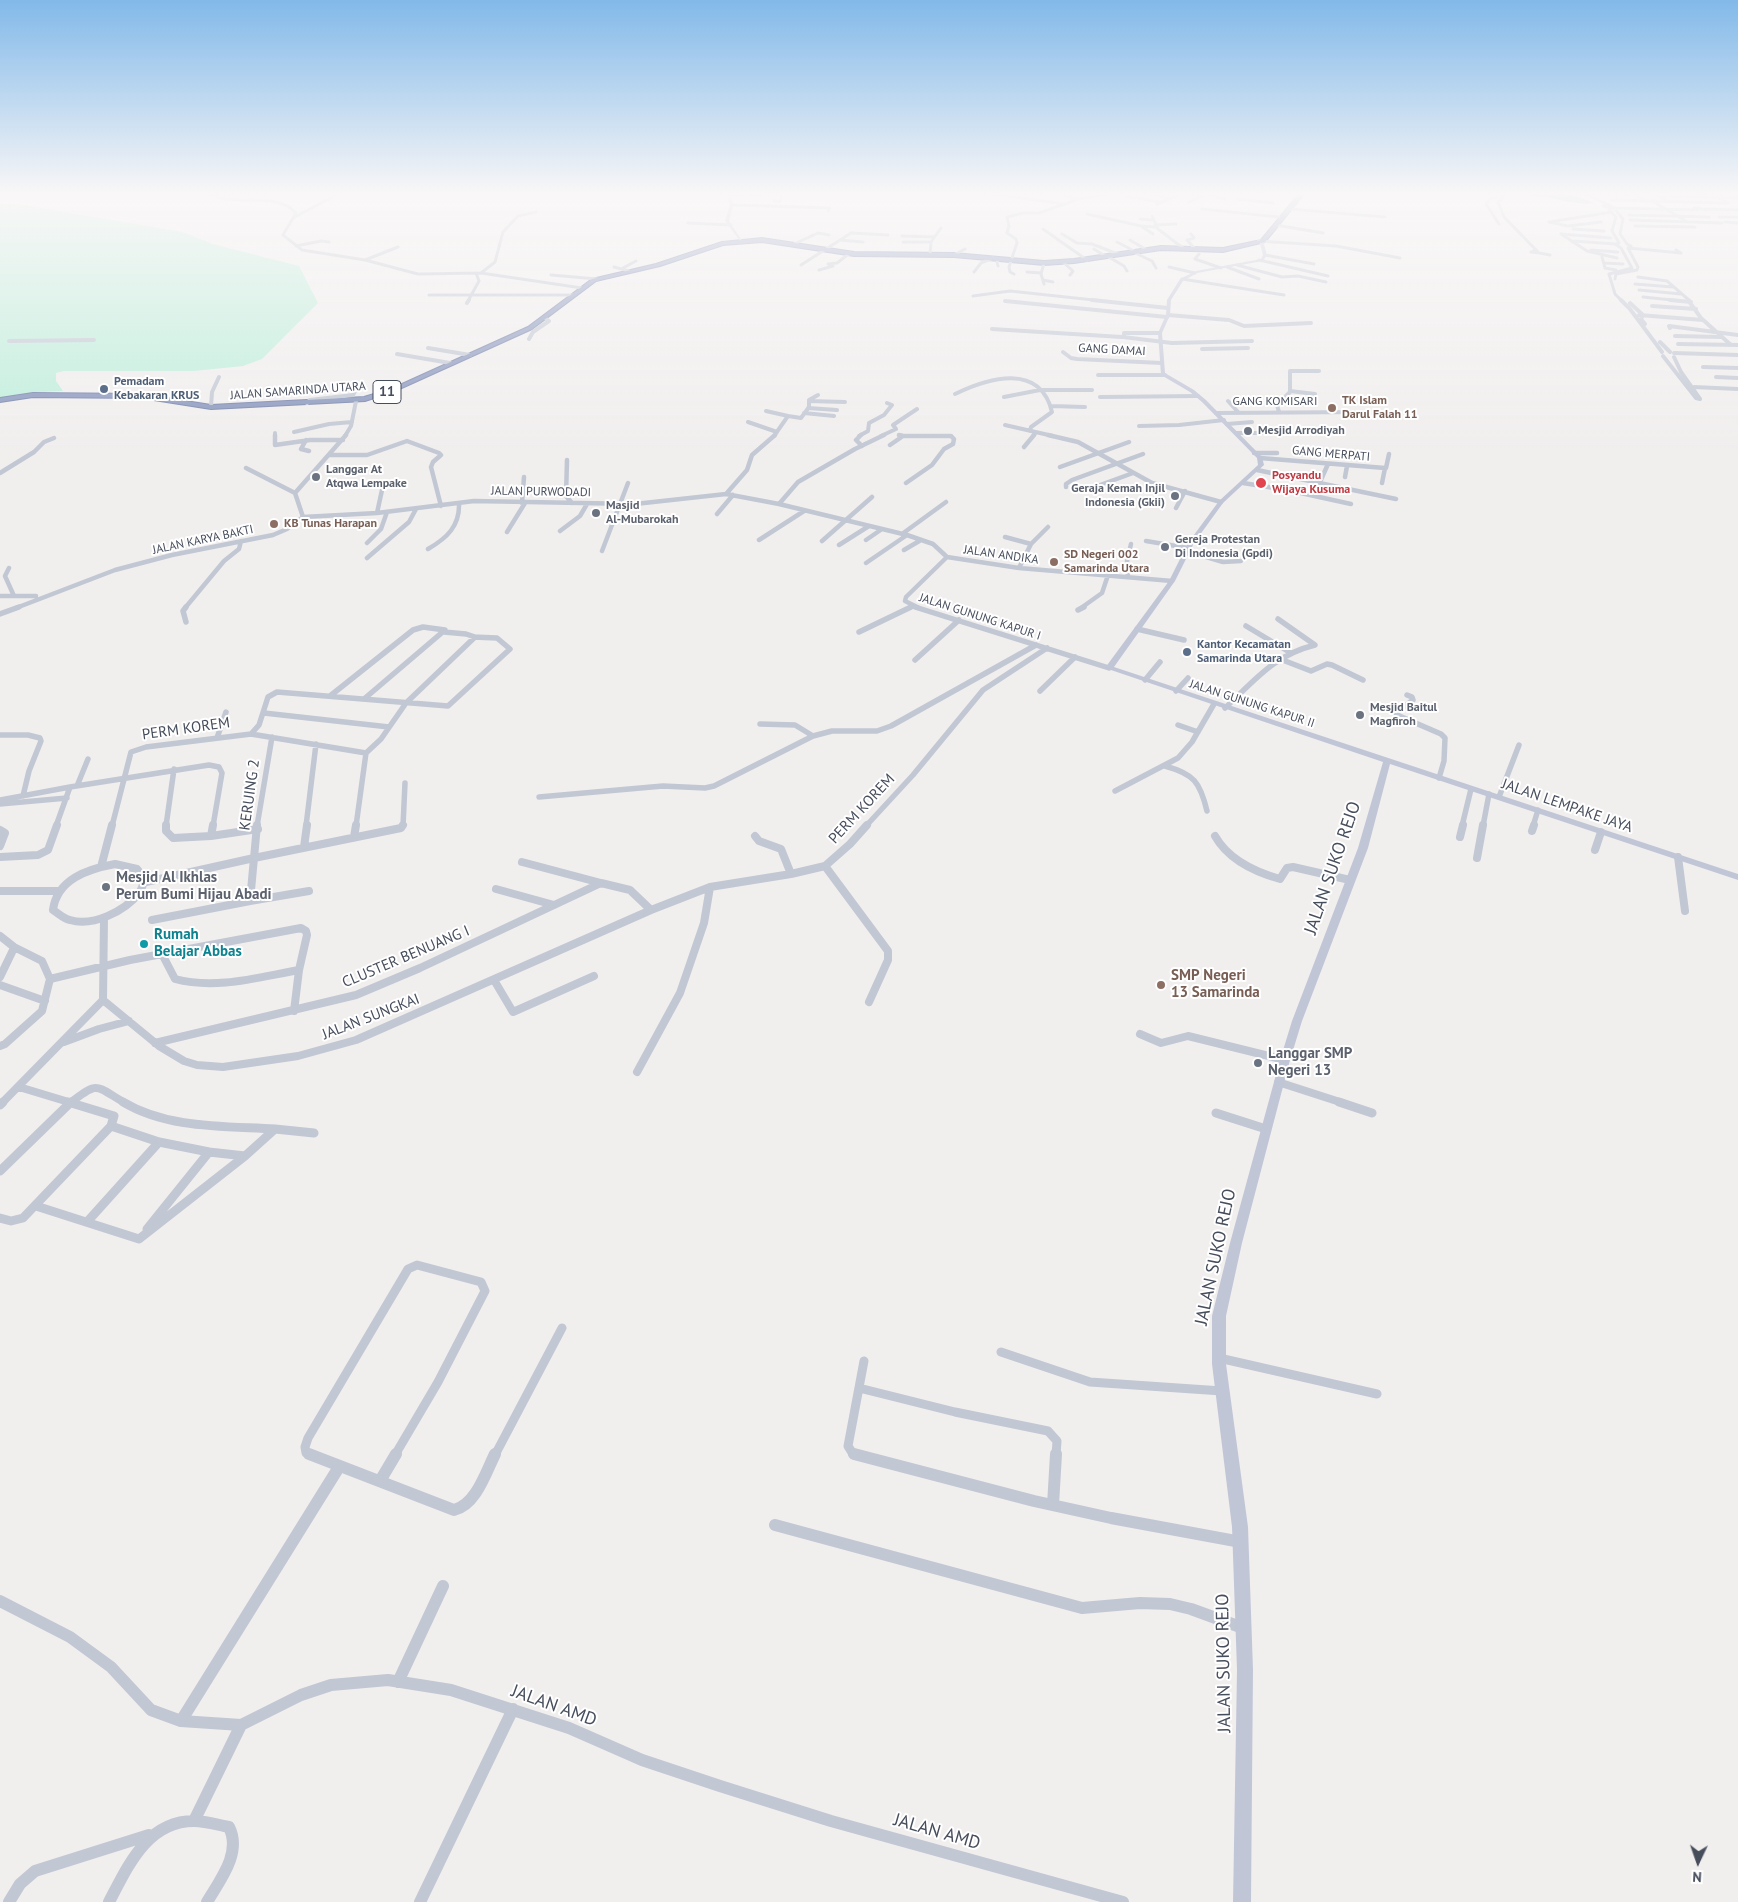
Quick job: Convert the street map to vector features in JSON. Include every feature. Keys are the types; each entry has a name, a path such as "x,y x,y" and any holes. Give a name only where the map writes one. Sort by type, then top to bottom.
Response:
{"highway":[{"name":"JALAN SAMARINDA UTARA","path":"0,400 42,394 96,394 141,396 211,407 356,401 393,390 530,328 591,283"}],"main road":[{"path":"1110,668 1172,581 1187,549 1221,502 1261,465 1260,458 1198,396 1162,372 1160,333 1178,283"},
{"name":"JALAN GUNUNG KAPUR II","path":"1110,668 1387,761"},
{"name":"JALAN LEMPAKE JAYA","path":"1387,761 1738,877"},
{"name":"JALAN SUKO REJO","path":"1242,1902 1244,1628 1241,1542 1238,1496 1222,1391 1218,1332 1222,1302 1284,1060 1362,848 1387,761"}],"street":[{"path":"467,303 477,283"},
{"path":"547,283 582,288"},
{"path":"1206,283 1284,295"},
{"path":"1611,283 1615,294 1630,309 1631,313 1696,398 1700,399 1694,387 1681,372 1674,355 1641,319 1641,313 1622,294"},
{"path":"1616,283 1618,289"},
{"path":"1670,283 1691,302 1702,319 1731,345"},
{"path":"1635,284 1674,287"},
{"path":"1639,290 1681,294"},
{"path":"973,296 1010,291 1134,304 1167,313"},
{"path":"1080,299 1084,293"},
{"path":"430,295 573,295"},
{"path":"1108,302 1111,296"},
{"path":"1642,297 1691,302"},
{"path":"1134,304 1140,298"},
{"path":"1005,301 1167,313 1229,320 1244,326 1311,324"},
{"path":"1652,306 1696,309"},
{"path":"1631,313 1702,319"},
{"path":"529,339 534,332 549,320 545,318"},
{"path":"1713,330 1676,329 1668,326 1713,330 1728,333 1737,338"},
{"path":"992,329 1124,335 1160,333"},
{"path":"1124,335 1161,345 1186,348"},
{"path":"1675,336 1722,337"},
{"path":"9,341 94,340"},
{"path":"1161,345 1252,341"},
{"path":"1678,344 1738,345"},
{"path":"428,348 470,354"},
{"path":"1194,348 1248,348"},
{"name":"GANG DAMAI","path":"1063,352 1071,358 1162,363"},
{"path":"397,354 450,363"},
{"path":"1663,354 1738,356"},
{"path":"1703,367 1738,368"},
{"path":"1278,412 1277,405 1290,391 1291,371 1319,371"},
{"path":"1098,375 1165,375"},
{"path":"211,407 212,392 219,377"},
{"path":"956,394 972,387 1011,377 1030,382 1040,390 1051,406 1051,414 1032,426 1030,431"},
{"path":"1716,377 1738,378"},
{"path":"1694,387 1738,390"},
{"path":"1004,397 1040,390 1092,390"},
{"path":"307,403 310,400 350,396 355,391"},
{"path":"1290,391 1315,394"},
{"path":"766,410 799,418 808,408 809,401 818,394"},
{"path":"1100,398 1198,396"},
{"path":"1228,400 1238,412"},
{"path":"303,518 295,498 295,492 343,440 352,422 356,401"},
{"path":"809,401 845,402"},
{"path":"862,446 856,440 857,438 868,431 869,423 888,412 892,406 887,403"},
{"path":"1051,406 1085,407"},
{"path":"808,408 837,410"},
{"path":"779,504 794,484 897,428 893,426 918,409"},
{"name":"GANG KOMISARI","path":"1216,413 1365,412"},
{"path":"804,413 834,416"},
{"path":"726,494 748,470 753,461 752,456 770,441 788,416"},
{"path":"294,432 329,424 352,422"},
{"path":"748,422 777,432"},
{"path":"1139,426 1252,422"},
{"path":"1005,425 1078,442 1152,483 1221,502"},
{"path":"890,432 903,436 951,436 954,439 953,444 944,449 932,465 906,483"},
{"path":"1024,447 1036,432"},
{"path":"275,433 274,444 276,445 306,440 343,440"},
{"path":"1236,433 1273,433"},
{"path":"890,445 903,436"},
{"path":"0,473 34,452 44,442 54,438"},
{"path":"306,440 300,449 309,451"},
{"path":"330,455 367,455 407,441 442,454 432,462 434,481 441,506"},
{"path":"1060,467 1129,442"},
{"path":"1254,452 1276,453"},
{"path":"1066,488 1066,484 1072,480 1143,454"},
{"path":"1386,468 1389,454"},
{"name":"GANG MERPATI","path":"1260,458 1386,468 1382,483"},
{"path":"567,460 566,496 572,503"},
{"path":"1320,482 1328,464"},
{"path":"1345,477 1347,466"},
{"path":"246,468 295,492"},
{"path":"1257,470 1396,499"},
{"path":"1092,488 1133,473"},
{"path":"507,532 523,503 524,477"},
{"path":"1293,491 1299,478"},
{"path":"602,551 628,483"},
{"path":"1243,483 1293,491 1351,504"},
{"path":"377,513 382,490"},
{"path":"1176,508 1185,492"},
{"name":"JALAN PURWODADI","path":"303,518 377,513 474,501 620,504 726,494 779,504 904,535 933,544 947,557"},
{"path":"717,514 733,495"},
{"path":"822,541 872,497"},
{"path":"866,563 946,502"},
{"path":"428,549 442,541 454,530 459,516 459,503"},
{"path":"560,531 580,516 587,504"},
{"path":"367,558 401,530 411,519 416,509"},
{"path":"759,540 804,511"},
{"path":"367,543 382,529 387,512"},
{"name":"JALAN KARYA BAKTI","path":"0,614 41,596 114,570 279,533 303,518"},
{"path":"840,545 869,526"},
{"path":"1019,568 1031,544 1048,527"},
{"path":"866,540 882,529"},
{"path":"1005,537 1031,544"},
{"path":"904,550 921,540"},
{"path":"186,622 183,611 224,561 239,549 241,541"},
{"path":"1146,541 1187,549 1223,562 1241,561"},
{"path":"1128,577 1127,561 1130,544"},
{"name":"JALAN ANDIKA","path":"947,557 1019,568 1172,581"},
{"name":"JALAN GUNUNG KAPUR I","path":"947,557 906,597 905,601 913,606 1110,668"},
{"path":"9,568 5,574 14,596"},
{"path":"1078,610 1101,596 1105,591 1108,576"},
{"path":"0,596 41,596"},
{"path":"859,632 913,606"},
{"path":"1225,708 1253,680 1280,659 1315,644 1278,619"},
{"path":"915,660 958,620"},
{"path":"1246,626 1291,653"},
{"path":"423,627 473,637 496,638 510,649 448,706 330,696 413,630 423,627"},
{"path":"1137,629 1184,640"},
{"path":"364,699 444,632"},
{"path":"354,837 366,753 381,739 407,704 406,702 474,640 473,637"},
{"path":"539,798 663,786 705,788 714,786 813,736 832,731 877,731 891,726 1036,645"},
{"name":"PERM KOREM","path":"651,910 710,887 791,874 826,866 882,810 983,690 1047,648"},
{"path":"1040,691 1075,657"},
{"path":"1280,659 1312,671 1326,664 1332,665 1363,680"},
{"path":"1145,680 1160,662"},
{"path":"1176,691 1188,678"},
{"name":"PERM KOREM","path":"101,867 129,755 136,749 251,734 257,728 264,713 268,697 277,692 330,696"},
{"path":"1407,695 1412,697 1413,700 1396,713 1397,715 1440,734 1444,738 1444,761 1440,778"},
{"path":"1115,791 1165,766 1182,754 1198,732 1214,704"},
{"path":"217,738 226,712"},
{"path":"264,713 390,727"},
{"path":"760,724 795,725 813,736"},
{"path":"1178,725 1198,732"},
{"path":"251,734 366,753"},
{"path":"0,736 28,735 40,738 41,741 29,771 23,796"},
{"name":"KERUING 2","path":"250,901 258,815 272,737"},
{"path":"304,847 316,744"},
{"path":"1498,797 1519,745"},
{"path":"0,857 38,855 48,850 67,798 88,759"},
{"path":"0,800 174,769 209,765 218,767 222,773 211,836"},
{"path":"1165,766 1182,771 1195,778 1203,794 1207,811"},
{"path":"174,769 166,831 173,838 211,836 258,829"},
{"path":"146,882 304,847 398,829 403,826 405,783"},
{"path":"1460,837 1471,789"},
{"path":"1478,858 1489,794"},
{"path":"0,804 67,798"},
{"path":"1532,831 1538,810"},
{"path":"0,830 5,833 0,846"},
{"path":"1595,850 1601,832"},
{"path":"754,836 759,841 781,849 791,874"},
{"path":"1215,836 1218,846 1259,873 1267,876 1282,878 1287,868 1292,867 1350,880"},
{"path":"1678,857 1685,911"},
{"path":"522,862 630,890 651,910"},
{"path":"115,864 133,866 144,874 146,882 143,892 134,902 104,918 79,921 59,917 53,910 53,901 58,890 84,872 101,867 115,864"},
{"path":"826,866 888,951 888,960 869,1002"},
{"name":"CLUSTER BENUANG I","path":"156,1043 356,995 420,968 601,883"},
{"path":"637,1072 680,993 704,923 710,887"},
{"path":"496,889 554,905"},
{"path":"0,891 58,890"},
{"path":"152,920 309,891"},
{"name":"JALAN SUNGKAI","path":"103,1000 156,1043 196,1065 207,1068 284,1059 356,1040 651,910"},
{"path":"0,1104 19,1087 103,1000 104,918"},
{"path":"50,979 103,965 301,928 306,931 307,935 299,970 294,1011"},
{"path":"0,936 14,948 44,961 50,979 42,1011 5,1044 0,1046"},
{"path":"0,977 14,948"},
{"path":"162,954 175,979 192,984 210,984 299,970"},
{"path":"494,980 513,1012 594,976"},
{"path":"0,984 46,1001"},
{"path":"60,1043 129,1021"},
{"path":"1140,1034 1161,1043 1188,1036 1284,1060"},
{"path":"1278,1082 1372,1113"},
{"path":"0,1218 11,1221 23,1218 111,1126 114,1116 19,1087"},
{"path":"0,1171 84,1090 92,1087 98,1087 128,1105 160,1117 186,1123 275,1128 314,1133"},
{"path":"1216,1113 1266,1130"},
{"path":"111,1126 159,1142 209,1152 246,1156"},
{"path":"139,1238 246,1156 275,1128"},
{"path":"87,1222 159,1142"},
{"path":"139,1238 209,1152"},
{"path":"36,1206 139,1238"},
{"path":"380,1481 438,1382 478,1308 485,1291 481,1282 422,1266 416,1265 408,1269 305,1443 306,1453 454,1510 465,1506 476,1491 562,1328"},
{"path":"1002,1352 1090,1382 1222,1391"},
{"path":"1219,1358 1378,1394"},
{"path":"864,1361 848,1446 853,1454 959,1483 1053,1505 1241,1542"},
{"path":"859,1388 955,1412 1048,1431 1057,1441 1053,1505"},
{"path":"181,1721 340,1467"},
{"path":"775,1525 1073,1606 1111,1608 1161,1603 1182,1606 1244,1628"},
{"path":"398,1682 443,1586"},
{"path":"0,1601 70,1637 111,1667 151,1710 158,1714 181,1721 241,1725 194,1821"},
{"name":"JALAN AMD","path":"241,1725 311,1690 347,1682 388,1680 451,1690 569,1728 642,1760 720,1786 831,1821 1123,1902"},
{"path":"420,1902 513,1709"},
{"path":"9,1902 20,1884 35,1871 151,1834 163,1828 194,1821 229,1827 235,1834 236,1841 233,1854 207,1902"},
{"path":"109,1902 141,1844 151,1834"}],"green space":[{"path":"0,283 308,283 318,303 262,359 243,366 194,371 64,371 56,373 56,381 63,391 38,392 0,398"}],"place":[{"name":"Pemadam Kebakaran KRUS","path":"104,389"},
{"name":"TK Islam Darul Falah 11","path":"1332,408"},
{"name":"Mesjid Arrodiyah","path":"1248,431"},
{"name":"Langgar At Atqwa Lempake","path":"316,477"},
{"name":"Posyandu Wijaya Kusuma","path":"1261,483"},
{"name":"Geraja Kemah Injil Indonesia (Gkii)","path":"1175,496"},
{"name":"Masjid Al-Mubarokah","path":"596,513"},
{"name":"KB Tunas Harapan","path":"274,524"},
{"name":"Gereja Protestan Di Indonesia (Gpdi)","path":"1165,547"},
{"name":"SD Negeri 002 Samarinda Utara","path":"1054,562"},
{"name":"Kantor Kecamatan Samarinda Utara","path":"1187,652"},
{"name":"Mesjid Baitul Magfiroh","path":"1360,715"},
{"name":"Mesjid Al Ikhlas Perum Bumi Hijau Abadi","path":"106,887"},
{"name":"Rumah Belajar Abbas","path":"144,944"},
{"name":"SMP Negeri 13 Samarinda","path":"1161,985"},
{"name":"Langgar SMP Negeri 13","path":"1258,1063"}]}
